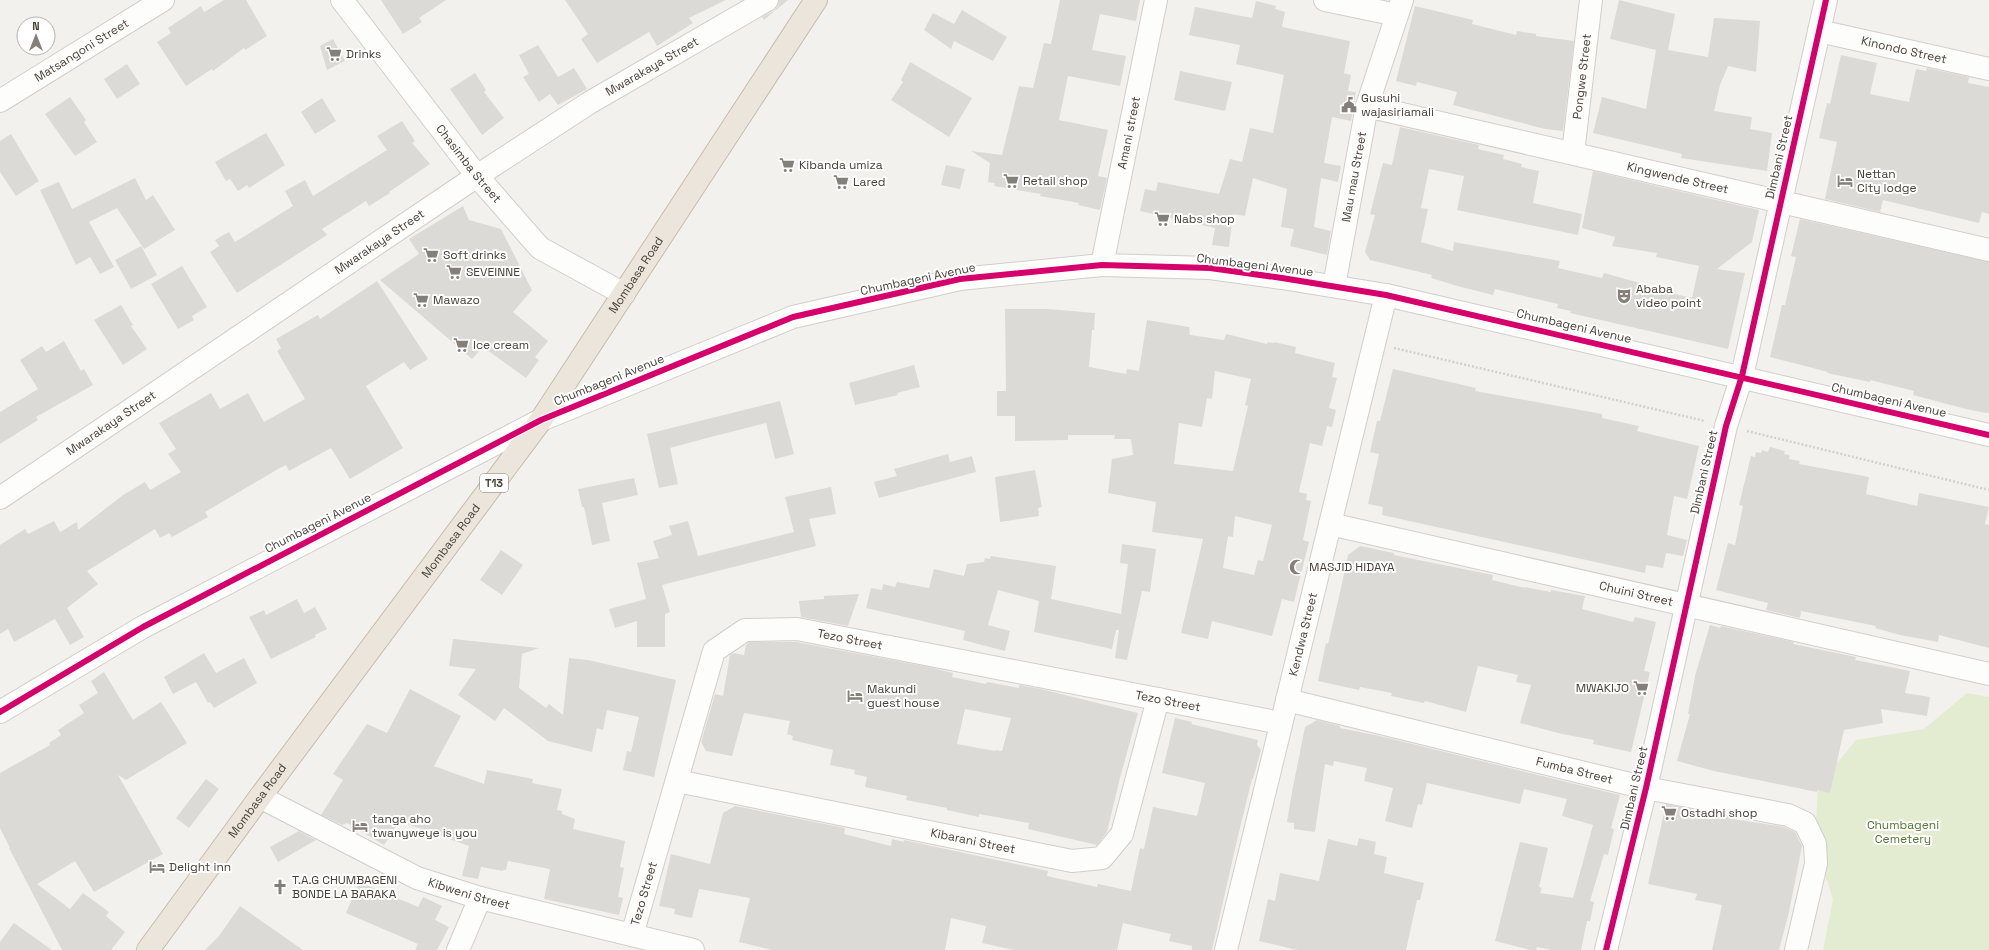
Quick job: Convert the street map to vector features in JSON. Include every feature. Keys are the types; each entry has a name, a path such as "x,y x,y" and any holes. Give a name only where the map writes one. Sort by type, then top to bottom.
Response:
{"highway":[{"name":"Mombasa Road","path":"148,950 541,420 816,0"}],"street":[{"name":"Matsangoni Street","path":"0,101 164,0"},
{"name":"Chasimba Street","path":"342,0 477,176 540,248 624,294"},
{"name":"Mwarakaya Street","path":"0,498 477,176 589,104 767,0"},
{"name":"Amani street","path":"1102,265 1156,0"},
{"path":"1324,0 1400,7"},
{"name":"Pongwe Street","path":"1573,153 1591,0"},
{"name":"Dimbani Street","path":"1606,950 1646,788 1726,426 1742,376 1826,0"},
{"name":"Mau mau Street","path":"1334,286 1367,106 1400,7"},
{"name":"Kinondo Street","path":"1819,31 1989,70"},
{"name":"Kingwende Street","path":"1367,106 1989,250"},
{"name":"Chumbageni Avenue","path":"0,712 143,627 541,420 793,317 960,279 1102,265 1210,268 1334,286 1386,295 1742,376 1989,435"},
{"name":"Kendwa Street","path":"1226,950 1386,295"},
{"name":"Chuini Street","path":"1330,524 1989,674"},
{"name":"Tezo Street","path":"632,935 714,651 745,630 797,629 1282,723"},
{"name":"Kibarani Street","path":"677,780 1072,862 1102,858 1122,834 1158,699"},
{"name":"Fumba Street","path":"1287,700 1646,788 1788,815 1805,823 1815,844 1816,864 1796,950"},
{"name":"Kibweni Street","path":"260,797 417,878 480,898 693,950"},
{"path":"458,950 480,898"}],"path":[{"path":"1374,343 1989,490"}],"green space":[{"name":"Chumbageni Cemetery","path":"1967,693 1989,697 1989,950 1823,950 1833,899 1815,844 1818,786 1856,740 1924,729"}],"building":[{"path":"224,0 246,0 267,36 245,50 244,48 213,71 212,69 186,86 157,42 171,33 168,28 201,6 204,12"},
{"path":"381,0 446,0 419,18 422,22 403,34"},
{"path":"565,0 726,0 689,18 693,23 657,46 649,32 597,63 581,39 588,34"},
{"path":"779,0 788,0 764,20 762,17 774,11 778,6"},
{"path":"1060,0 1140,0 1136,21 1100,14 1092,50 1126,56 1120,86 1068,76 1059,120 1108,130 1098,176 1107,178 1100,210 1078,205 1079,203 1040,196 1041,194 994,186 995,183 988,182 990,163 971,151 1002,155 1019,86 1033,88 1044,43 1051,44"},
{"path":"1619,0 1675,14 1668,50 1708,57 1714,18 1760,21 1756,72 1728,66 1720,85 1714,111 1752,117 1750,129 1772,133 1767,171 1681,158 1682,154 1593,133 1602,97 1646,109 1656,50 1610,39"},
{"path":"1256,1 1276,6 1275,9 1285,12 1282,27 1350,41 1344,73 1351,75 1348,91 1356,92 1351,121 1332,117 1324,163 1341,166 1338,182 1321,178 1314,227 1331,231 1327,255 1290,246 1294,229 1281,227 1287,189 1253,178 1245,216 1233,214 1229,247 1212,245 1215,228 1140,211 1145,189 1156,191 1158,182 1219,194 1230,159 1242,162 1250,128 1273,133 1284,75 1236,64 1240,45 1189,35 1195,7 1252,18"},
{"path":"1415,6 1473,20 1472,24 1516,35 1517,31 1536,34 1536,36 1574,41 1563,131 1545,129 1453,105 1457,92 1417,82 1416,86 1396,81"},
{"path":"962,10 1007,37 993,61 954,41 951,49 924,30 933,13 954,24"},
{"path":"333,39 345,61 327,70 320,46"},
{"path":"538,45 558,77 574,68 587,89 558,105 550,94 539,102 523,77 529,74 519,55"},
{"path":"1841,55 1877,63 1870,94 1909,102 1916,69 1926,71 1927,68 1969,77 1968,83 1989,87 1989,214 1982,212 1979,223 1883,200 1880,212 1825,199 1837,142 1819,138 1827,103 1830,104"},
{"path":"910,62 972,98 949,137 891,100 903,82 901,80"},
{"path":"127,64 140,84 117,99 104,79"},
{"path":"1180,71 1232,82 1225,111 1174,100"},
{"path":"475,73 486,90 484,92 504,118 482,135 450,89"},
{"path":"70,97 86,120 84,122 97,142 75,156 45,114"},
{"path":"322,98 336,121 315,134 301,112"},
{"path":"402,121 415,141 412,143 430,164 389,192 390,193 369,206 366,201 322,229 327,235 237,293 210,252 219,246 215,240 229,232 235,242 293,206 285,191 305,180 313,196 387,150 377,136"},
{"path":"1400,127 1479,145 1478,149 1504,155 1503,159 1522,164 1521,167 1539,171 1533,203 1582,214 1578,235 1457,210 1464,176 1429,169 1421,208 1428,209 1421,242 1453,251 1454,242 1560,261 1558,268 1602,278 1604,273 1654,287 1654,289 1692,298 1699,266 1656,257 1657,253 1612,246 1615,237 1582,228 1593,171 1759,210 1752,242 1717,269 1745,273 1728,349 1570,313 1571,311 1557,308 1558,304 1495,289 1493,295 1431,278 1432,275 1370,260 1365,252 1375,215 1370,214 1383,163 1392,165"},
{"path":"266,133 285,165 249,188 247,185 238,191 230,179 226,181 215,162"},
{"path":"11,134 39,181 16,196 0,172 0,141"},
{"path":"946,165 965,169 960,189 941,185"},
{"path":"135,178 146,200 153,195 175,230 144,249 117,208 89,222 114,267 100,274 90,257 76,265 40,190 59,182 72,209"},
{"path":"463,206 469,220 501,229 532,290 513,312 548,341 535,357 539,360 526,378 483,347 472,359 380,280 419,254 409,239"},
{"path":"1800,219 1989,262 1989,412 1986,413 1966,409 1913,395 1914,391 1870,380 1870,382 1827,373 1828,372 1770,357 1782,305 1785,305 1796,257 1791,256"},
{"path":"141,246 157,275 131,289 115,260"},
{"path":"182,266 207,307 192,316 194,320 178,329 151,284"},
{"path":"377,281 428,359 410,370 404,362 366,386 403,448 350,479 331,448 289,471 286,465 278,469 205,512 208,517 172,537 169,533 160,538 155,529 87,571 98,584 67,608 84,637 70,645 55,619 14,642 8,629 0,634 0,545 25,529 28,534 54,521 60,532 77,522 78,530 123,495 145,482 150,490 181,472 168,454 176,449 159,423 211,393 220,409 248,393 264,422 305,399 277,351 281,348 276,339 318,315 320,319"},
{"path":"121,305 133,325 131,326 147,349 123,365 94,320"},
{"path":"1005,309 1048,309 1095,313 1089,367 1126,374 1127,369 1139,371 1147,320 1189,327 1190,335 1224,340 1226,334 1267,344 1268,342 1274,342 1296,347 1295,353 1335,363 1332,377 1337,378 1329,408 1336,410 1332,427 1327,426 1322,446 1310,443 1299,492 1307,494 1306,500 1311,501 1303,540 1309,542 1294,602 1282,599 1272,636 1212,621 1208,639 1181,633 1203,539 1152,532 1156,502 1108,493 1112,459 1133,455 1131,439 1114,439 1115,435 1068,435 1068,440 1015,441 1015,416 997,416 997,391 1006,391","holes":["1215,371 1251,379 1245,405 1248,406 1233,471 1174,464 1179,423 1202,427 1207,398 1212,399","1235,516 1272,525 1263,561 1258,560 1254,575 1223,568 1228,536 1233,537"]},
{"path":"64,341 81,371 84,369 93,385 36,417 38,420 0,444 0,412 38,389 20,360 42,346 46,352"},
{"path":"914,365 920,387 897,393 898,395 855,405 849,383"},
{"path":"1393,369 1476,388 1475,391 1602,414 1602,418 1639,426 1637,431 1699,446 1687,499 1674,496 1667,535 1687,540 1683,556 1666,553 1663,568 1646,565 1645,573 1382,515 1383,507 1368,504 1379,454 1370,452 1377,421 1380,421"},
{"path":"780,401 794,454 775,459 766,423 670,448 678,484 659,488 647,434"},
{"path":"1770,447 1785,451 1784,454 1790,455 1789,459 1800,461 1799,464 1869,477 1866,494 1917,506 1919,493 1989,507 1985,524 1989,525 1989,648 1939,635 1938,642 1900,635 1875,628 1876,626 1801,611 1800,618 1766,610 1768,603 1716,590 1728,543 1735,545 1743,506 1739,505 1751,456 1755,457 1756,452 1761,453 1762,450 1768,452"},
{"path":"948,454 950,462 972,456 976,472 879,498 874,482 897,476 894,469"},
{"path":"1035,470 1042,507 1038,508 1039,516 1000,522 995,477"},
{"path":"634,478 638,495 602,503 610,541 592,545 584,507 582,507 578,489"},
{"path":"831,487 836,514 809,519 816,546 662,585 670,612 665,614 665,647 637,647 637,621 615,628 609,609 646,599 637,563 659,558 653,541 672,535 669,526 688,521 698,556 794,532 785,497"},
{"path":"1122,544 1156,549 1150,592 1142,591 1127,660 1115,658 1119,630 1116,630 1112,649 1034,632 1039,601 998,590 988,625 1010,631 1005,651 963,640 965,631 866,608 871,588 882,590 883,584 895,587 897,582 929,588 934,569 964,576 967,564 984,562 985,558 990,559 991,556 1056,566 1051,599 1121,614 1128,564 1120,563"},
{"path":"1360,546 1394,553 1394,555 1493,575 1492,580 1525,588 1551,592 1551,590 1585,596 1582,609 1633,622 1635,617 1656,622 1644,671 1650,672 1631,752 1593,744 1594,740 1562,734 1520,723 1531,685 1516,682 1518,675 1478,666 1466,712 1425,701 1424,703 1391,696 1392,693 1360,687 1359,690 1318,681 1348,555"},
{"path":"501,550 523,565 502,595 480,580"},
{"path":"859,594 848,626 801,617 799,601 824,599 824,596"},
{"path":"297,599 304,613 315,607 327,629 315,635 316,637 271,659 249,617 264,610 266,615"},
{"path":"1710,625 1720,628 1721,626 1794,642 1793,644 1856,657 1855,660 1910,671 1905,693 1930,697 1927,716 1881,709 1883,723 1844,730 1830,793 1817,790 1817,792 1714,771 1677,761 1690,714 1688,714 1695,676"},
{"path":"453,639 539,648 522,654 519,688 546,708 549,704 563,715 569,658 588,660 676,680 654,777 623,770 627,751 631,752 639,717 607,710 603,730 597,728 592,752 548,741 504,708 495,721 458,695 476,669 449,666"},
{"path":"749,642 796,642 929,667 953,673 952,677 986,684 987,682 1019,688 1019,685 1041,689 1138,713 1107,832 1097,845 1028,829 1029,823 979,814 979,817 947,810 947,808 906,800 907,796 865,787 867,777 854,774 855,770 830,765 833,750 792,740 793,736 787,734 790,721 744,713 732,756 706,751 701,742 715,694 723,696 730,655 733,653 744,655 746,645","holes":["965,709 1011,718 1002,751 957,744"]},
{"path":"204,653 216,673 244,658 257,683 214,708 210,702 208,703 196,682 173,694 164,677"},
{"path":"104,672 133,720 161,702 187,743 126,780 118,775 163,854 94,892 75,861 37,884 70,909 83,893 109,912 106,916 125,932 111,950 62,950 0,828 0,773 50,745 49,743 61,735 58,730 84,713 79,705 98,693 91,681"},
{"path":"410,689 461,716 434,766 484,784 487,770 533,779 532,783 562,789 557,810 562,811 562,814 575,819 573,829 625,841 620,867 624,868 618,897 623,898 619,915 544,899 550,869 508,861 506,870 503,871 481,867 478,879 462,876 469,846 399,821 384,845 347,823 342,825 321,815 343,780 333,774 367,724 387,733"},
{"path":"1175,718 1192,722 1191,724 1258,740 1257,745 1261,750 1252,779 1238,836 1212,950 1192,950 1192,946 1169,941 1171,934 1123,923 1117,950 1014,950 982,943 986,926 951,918 945,950 772,950 739,942 750,898 699,889 692,918 674,914 675,909 659,906 671,854 710,864 723,813 735,806 845,828 844,834 891,846 892,839 904,842 904,840 1048,871 1047,876 1097,887 1098,884 1131,891 1140,848 1144,849 1153,807 1197,816 1205,783 1162,773"},
{"path":"1317,720 1340,726 1340,728 1380,736 1620,795 1611,828 1614,829 1608,855 1604,854 1590,901 1594,902 1590,921 1587,921 1581,950 1552,950 1537,947 1536,950 1531,950 1495,941 1520,842 1548,848 1539,887 1542,888 1540,893 1573,898 1593,825 1562,816 1567,799 1524,789 1520,804 1427,783 1422,805 1418,804 1412,828 1385,821 1393,788 1364,781 1367,768 1334,761 1333,766 1325,764 1315,832 1294,829 1294,823 1287,822 1305,727"},
{"path":"206,779 219,789 189,828 176,818"},
{"path":"1666,804 1733,817 1733,819 1784,827 1795,832 1802,846 1789,912 1779,950 1712,950 1722,905 1695,900 1697,894 1648,884"},
{"path":"299,831 316,840 278,862 270,847"},
{"path":"1359,838 1376,842 1374,854 1387,857 1384,873 1424,883 1420,900 1417,900 1406,950 1297,950 1259,941 1268,899 1275,901 1280,873 1319,881 1328,839 1357,846"},
{"path":"359,882 418,907 423,897 442,906 435,920 449,927 437,950 415,950 418,944 346,913"},
{"path":"240,906 303,950 205,950 219,936"},
{"path":"14,923 52,950 0,950 0,942"}],"cycle path":[{"path":"1606,950 1646,788 1726,426 1742,376 1826,0"},
{"path":"0,712 143,627 541,420 793,317 960,279 1102,265 1210,268 1282,278 1386,295 1989,435"}],"place":[{"name":"Drinks","path":"334,54"},
{"name":"Gusuhi wajasiriamali","path":"1349,105"},
{"name":"Kibanda umiza","path":"787,165"},
{"name":"Retail shop","path":"1011,181"},
{"name":"Nettan City lodge","path":"1845,181"},
{"name":"Lared","path":"841,182"},
{"name":"Nabs shop","path":"1162,219"},
{"name":"Soft drinks","path":"431,255"},
{"name":"SEVEINNE","path":"454,272"},
{"name":"Ababa video point","path":"1624,296"},
{"name":"Mawazo","path":"421,300"},
{"name":"Ice cream","path":"461,345"},
{"name":"MASJID HIDAYA","path":"1297,567"},
{"name":"MWAKIJO","path":"1641,688"},
{"name":"Makundi guest house","path":"855,696"},
{"name":"Ostadhi shop","path":"1669,813"},
{"name":"tanga aho twanyweye is you","path":"360,826"},
{"name":"Delight inn","path":"157,867"},
{"name":"T.A.G CHUMBAGENI BONDE LA BARAKA","path":"280,887"}]}
